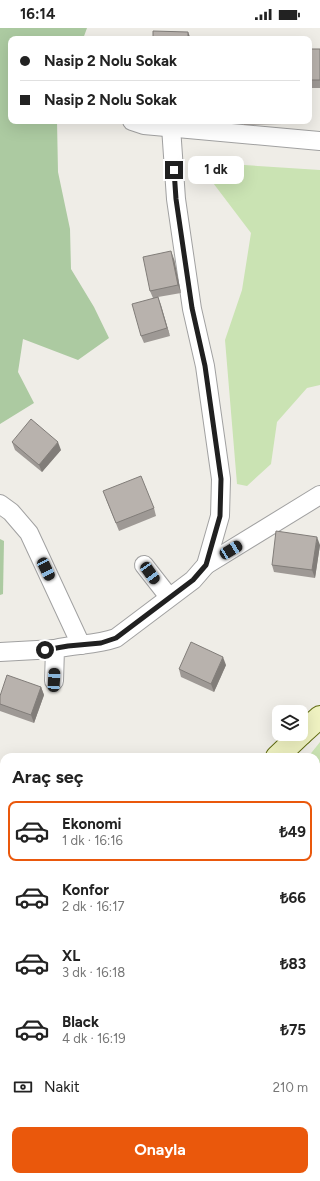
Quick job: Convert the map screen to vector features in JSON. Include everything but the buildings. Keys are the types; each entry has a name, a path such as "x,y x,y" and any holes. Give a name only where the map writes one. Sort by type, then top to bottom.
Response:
{"street":[{"path":"141,124 320,141"},
{"path":"171,128 176,199 184,258 192,308 205,366 221,479 220,516 206,565"},
{"path":"0,652 55,649 101,643 116,638 193,580 206,565 320,495"},
{"path":"0,504 11,512 29,533 81,645"},
{"path":"144,565 169,597"},
{"path":"54,680 55,649"},
{"path":"308,728 320,717"},
{"path":"281,753 294,741"},
{"path":"294,753 298,741"}],"green space":[{"path":"0,28 87,28 84,36 8,36 8,124 57,124 58,172 70,229 71,269 94,307 109,338 78,360 23,339 18,372 34,403 0,424"},
{"path":"229,164 320,170 320,385 307,388 277,422 271,464 247,486 237,484 225,340 242,290 251,233 201,167"},
{"path":"0,539 4,541 3,594 0,595"},
{"path":"320,742 320,753 311,753"}],"route":[{"path":"45,650 101,643 116,638 193,580 206,565 213,545 220,516 221,479 205,366 192,308 176,199 174,170"}]}
